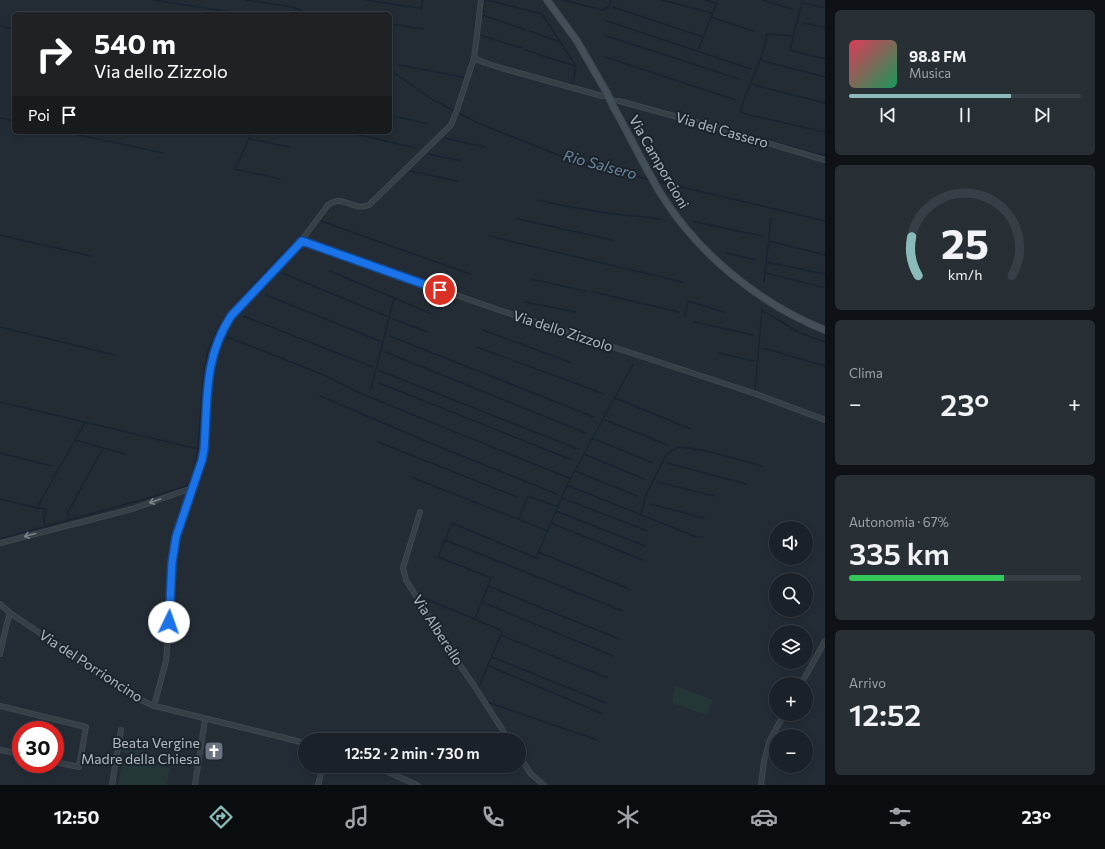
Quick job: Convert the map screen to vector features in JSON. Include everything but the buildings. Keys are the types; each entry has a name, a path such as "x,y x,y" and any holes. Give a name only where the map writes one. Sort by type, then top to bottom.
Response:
{"main road":[{"name":"Via Camporcioni","path":"547,0 577,41 605,95 614,108 661,194 675,215 701,246 737,279 771,303 805,322 825,330"}],"street":[{"path":"154,706 166,661 172,563 176,537 202,460 210,363 224,326 231,316 302,241 328,206 334,201 340,200 361,207 369,205 451,125 474,58 480,0"},
{"path":"474,58 501,68 605,95"},
{"name":"Via del Cassero","path":"619,101 825,160"},
{"name":"Via dello Zizzolo","path":"302,241 499,310 756,394 825,420"},
{"path":"0,543 132,509 192,488"},
{"name":"Via Alberello","path":"420,512 403,568 406,580 505,733"},
{"name":"Via del Porrioncino","path":"0,604 10,613 128,693 154,706 298,741"},
{"path":"0,654 10,613"},
{"path":"805,677 825,641"},
{"path":"0,706 61,721"},
{"path":"195,785 205,719"},
{"path":"761,785 764,761 770,740 780,721"},
{"path":"64,722 86,727 79,767 64,764"},
{"path":"112,785 121,730"},
{"path":"0,750 12,752"},
{"path":"526,766 531,774 544,785"},
{"path":"318,785 321,773"},
{"path":"390,773 417,785"}],"shaded area":[{"path":"675,686 713,700 707,715 672,703"},
{"path":"125,741 144,746 141,757 122,752"},
{"path":"123,758 170,768 167,785 118,785"}],"waterway":[{"path":"153,0 232,12"},
{"name":"Rio Salsero","path":"246,0 293,7 304,12"},
{"path":"365,0 418,8"},
{"path":"421,9 423,0"},
{"path":"485,0 482,15 526,30"},
{"path":"487,0 542,14 576,66 573,84"},
{"path":"563,0 603,10 609,7 611,0"},
{"path":"662,0 712,13"},
{"path":"705,0 716,3"},
{"path":"698,50 718,0"},
{"path":"763,0 792,9"},
{"path":"803,0 793,36 767,34 763,52 741,111 745,114 825,132"},
{"path":"803,3 825,8"},
{"path":"613,7 703,37"},
{"path":"711,17 753,31"},
{"path":"607,21 751,69"},
{"path":"804,23 825,28"},
{"path":"392,24 424,29"},
{"path":"0,26 12,29"},
{"path":"530,31 560,42"},
{"path":"480,35 521,48"},
{"path":"604,35 739,79"},
{"path":"793,36 790,50 825,59"},
{"path":"525,50 575,66"},
{"path":"605,57 736,100"},
{"path":"760,60 825,77"},
{"path":"399,65 463,77"},
{"name":"Rio Salsero","path":"392,71 433,100 478,123 566,158 650,180"},
{"path":"754,85 825,103"},
{"path":"392,115 428,124"},
{"path":"0,118 12,121"},
{"path":"74,134 163,153"},
{"path":"251,134 235,169 280,179"},
{"path":"356,134 416,148"},
{"path":"746,134 825,156"},
{"path":"444,138 485,147"},
{"path":"250,139 289,147"},
{"path":"428,154 461,161"},
{"path":"410,171 457,181"},
{"name":"Rio Salsero","path":"656,181 825,221"},
{"path":"538,200 607,213 661,219"},
{"path":"764,282 771,218"},
{"path":"518,219 612,240"},
{"path":"321,221 470,274"},
{"path":"695,222 762,236"},
{"path":"0,235 91,256"},
{"path":"489,236 682,282"},
{"path":"769,241 825,255"},
{"path":"0,539 187,486 193,475 198,449 203,381 208,350 221,323 243,296 293,243"},
{"path":"727,253 756,260"},
{"path":"766,262 825,274"},
{"path":"330,271 432,314"},
{"path":"282,273 386,316"},
{"path":"765,273 825,288"},
{"path":"531,279 585,291"},
{"path":"593,292 679,312"},
{"path":"266,295 380,341"},
{"path":"371,389 394,298"},
{"path":"685,316 688,301 724,312"},
{"path":"525,302 576,312"},
{"path":"755,389 762,310"},
{"path":"763,311 800,333 825,342"},
{"path":"243,316 373,367"},
{"path":"393,319 427,332"},
{"path":"695,322 753,335"},
{"path":"0,327 115,355"},
{"path":"483,330 569,362"},
{"path":"224,336 324,375 362,394 571,479"},
{"path":"390,336 594,417"},
{"path":"477,347 604,394"},
{"path":"763,348 825,366"},
{"path":"385,352 586,433"},
{"path":"718,353 754,361"},
{"path":"475,619 491,578 438,557 452,523 536,558 567,485 633,364"},
{"path":"380,371 578,449"},
{"path":"379,383 572,460"},
{"path":"320,396 435,445 557,494"},
{"path":"615,398 691,429"},
{"path":"0,402 198,449"},
{"path":"603,419 668,445"},
{"path":"37,508 85,422"},
{"path":"592,438 653,463"},
{"path":"75,440 125,454"},
{"path":"378,442 517,497"},
{"path":"641,515 645,497 666,455 678,447 711,452 762,466"},
{"path":"69,520 68,512 103,448"},
{"path":"0,453 52,466"},
{"path":"584,454 644,479"},
{"path":"667,463 746,484"},
{"path":"575,471 637,496"},
{"path":"411,477 548,531"},
{"path":"657,482 713,496"},
{"path":"567,485 696,537 704,536"},
{"path":"519,519 528,496 558,507"},
{"path":"562,498 648,531"},
{"path":"0,499 46,509 44,517 45,527"},
{"path":"650,504 704,518"},
{"path":"556,511 645,546"},
{"path":"551,523 643,560"},
{"path":"445,540 623,611"},
{"path":"538,552 629,589"},
{"path":"488,586 619,639"},
{"path":"423,598 475,619 502,632 478,689"},
{"path":"482,602 613,656"},
{"path":"442,634 463,666"},
{"path":"500,635 608,678"},
{"path":"492,657 606,703"},
{"path":"489,666 601,713"},
{"path":"487,702 597,740"}],"tunnel":[{"path":"602,96 619,101"}],"place":[{"name":"Beata Vergine Madre della Chiesa","path":"214,751"}],"route":[{"path":"169,622 172,563 176,537 204,450 210,363 224,326 231,316 302,241 440,290"}]}
